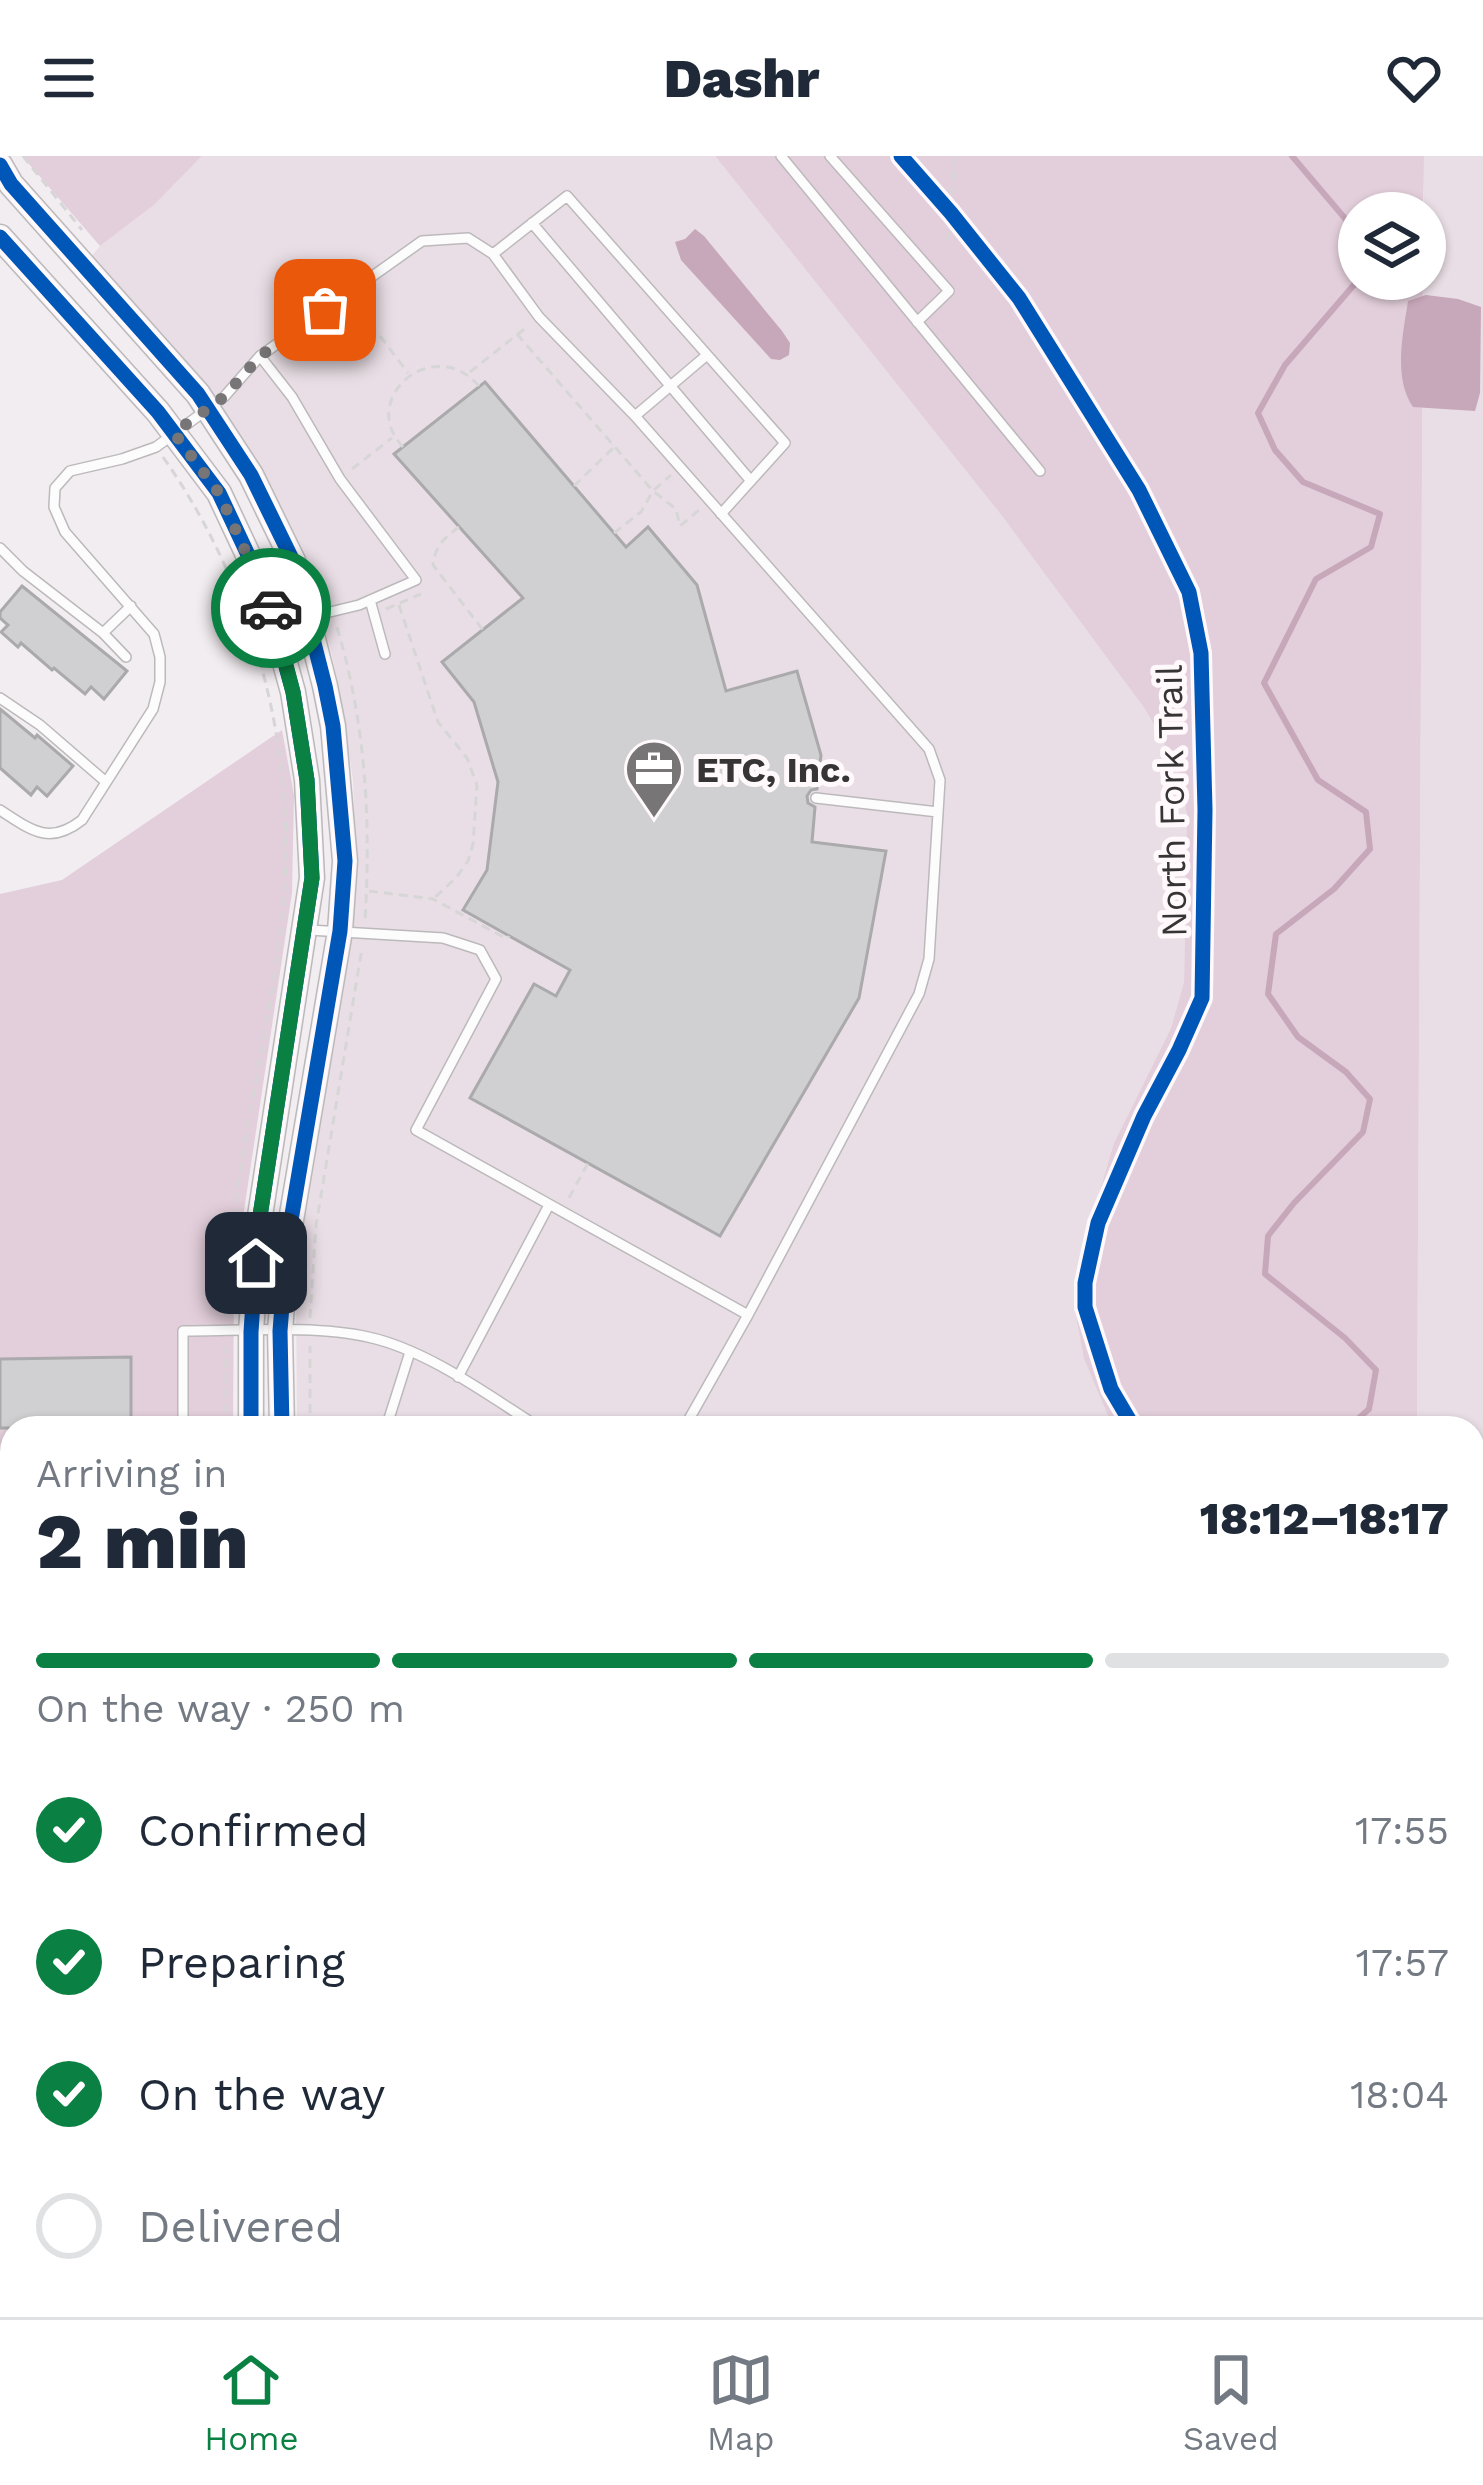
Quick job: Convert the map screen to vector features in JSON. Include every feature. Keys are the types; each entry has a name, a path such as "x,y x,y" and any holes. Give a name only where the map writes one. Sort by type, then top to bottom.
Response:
{"street":[{"path":"0,165 11,184 198,394 251,475 293,561 333,726 345,861 340,931 287,1244 280,1331 282,1416"},
{"path":"0,237 102,349 165,440 219,493 265,591 293,692 307,780 312,878 239,1331 250,1416"}],"lane":[{"path":"781,156 1040,471"},
{"path":"830,156 949,291 917,322"},
{"path":"493,254 567,196 785,442 721,514"},
{"path":"532,223 751,481"},
{"path":"0,810 47,835 68,831 82,820 153,709 160,682 154,634 65,532 54,507 56,488 70,471 122,459 165,440 224,397 260,356 422,241 468,238 493,254 539,317 635,416 929,749 940,780 929,959 919,994 691,1416"},
{"path":"635,416 707,355"},
{"path":"260,356 292,397 340,479 416,580 333,613 276,625"},
{"path":"0,548 23,572 104,633 126,657"},
{"path":"370,600 386,654"},
{"path":"104,633 130,606"},
{"path":"0,698 40,725 106,782"},
{"path":"816,799 938,812"},
{"path":"304,930 443,938 480,950 496,979 416,1130 748,1315"},
{"path":"458,1377 549,1205"},
{"path":"183,1416 183,1330 369,1337 410,1352 521,1416"},
{"path":"390,1416 410,1352"}],"path":[{"path":"948,240 955,156"},
{"path":"939,199 962,227"},
{"path":"468,374 539,317"},
{"path":"518,334 653,491 676,509 680,526 710,501"},
{"path":"380,336 410,375"},
{"path":"403,447 390,423 393,394 410,375 443,366 468,374 479,386"},
{"path":"340,479 394,437"},
{"path":"165,440 244,614 269,698 284,805 282,916 232,1223 239,1331 228,1416"},
{"path":"574,486 614,447"},
{"path":"614,532 641,512 653,491 680,467"},
{"path":"459,526 439,543 433,565 483,630"},
{"path":"399,605 438,722 467,758 477,785 468,861 433,898"},
{"path":"367,891 433,898 509,936"},
{"path":"561,1212 588,1163"}],"shaded area":[{"path":"22,156 202,156 154,205 100,246"},
{"path":"202,156 715,156 1002,516 1145,709 1179,770 1187,815 1184,982 1171,1028 1114,1143 1084,1359 1108,1416 297,1416 296,1285 348,950 356,875 353,780 331,651 281,519 91,257 154,205"},
{"path":"715,156 1424,156 1423,192 1338,192 1338,300 1423,300 1417,1416 1108,1416 1084,1359 1075,1310 1075,1276 1114,1143 1171,1028 1184,982 1187,815 1179,770 1145,709 1002,516"},
{"path":"1423,156 1483,156 1483,1416 1417,1416 1423,300 1446,300 1446,192 1424,192"},
{"path":"695,229 782,331 790,343 789,355 771,359 681,260 675,242"},
{"path":"1446,298 1481,307 1480,393 1475,411 1413,407 1403,383 1401,356 1408,301"},
{"path":"282,730 294,795 292,893 234,1277 233,1416 0,1416 0,894 62,880"}],"building":[{"name":"ETC, Inc.","path":"485,382 626,547 648,527 697,585 726,691 797,671 821,755 817,789 807,796 815,807 812,842 886,851 859,998 720,1236 470,1098 534,984 556,996 570,970 463,910 487,870 498,782 474,702 442,662 523,598 394,454"},
{"path":"22,586 127,671 104,699 91,687 85,694 1,632 8,625 0,612"},
{"path":"0,709 73,766 47,796 37,787 31,795 0,768"},
{"path":"131,1357 131,1416 0,1416 0,1359"}],"waterway":[{"path":"1292,156 1338,210"},
{"path":"1341,300 1285,365 1258,413 1275,450 1303,482 1380,514 1371,547 1316,579 1264,683 1318,780 1366,812 1370,849 1334,889 1276,934 1268,994 1298,1037 1346,1072 1370,1099 1363,1132 1268,1236 1265,1274 1345,1338 1376,1370 1369,1409 1361,1416"}],"cycle path":[{"name":"North Fork Trail","path":"901,156 1019,298 1139,490 1189,592 1201,653 1202,998 1098,1223 1085,1283 1085,1307 1111,1389 1127,1416"},
{"path":"0,165 11,184 198,394 251,475 293,561 325,686 345,861 340,931 287,1244 280,1331 282,1416"},
{"path":"0,237 158,412 219,493 265,591 293,692 307,780 312,878 258,1229 251,1416"}],"way so far":[{"path":"271,608 219,493 174,433 224,397 260,356 325,310"}],"place":[{"name":"ETC, Inc.","path":"654,820"}],"route":[{"path":"256,1263 312,878 307,780 293,692 271,608"}]}
